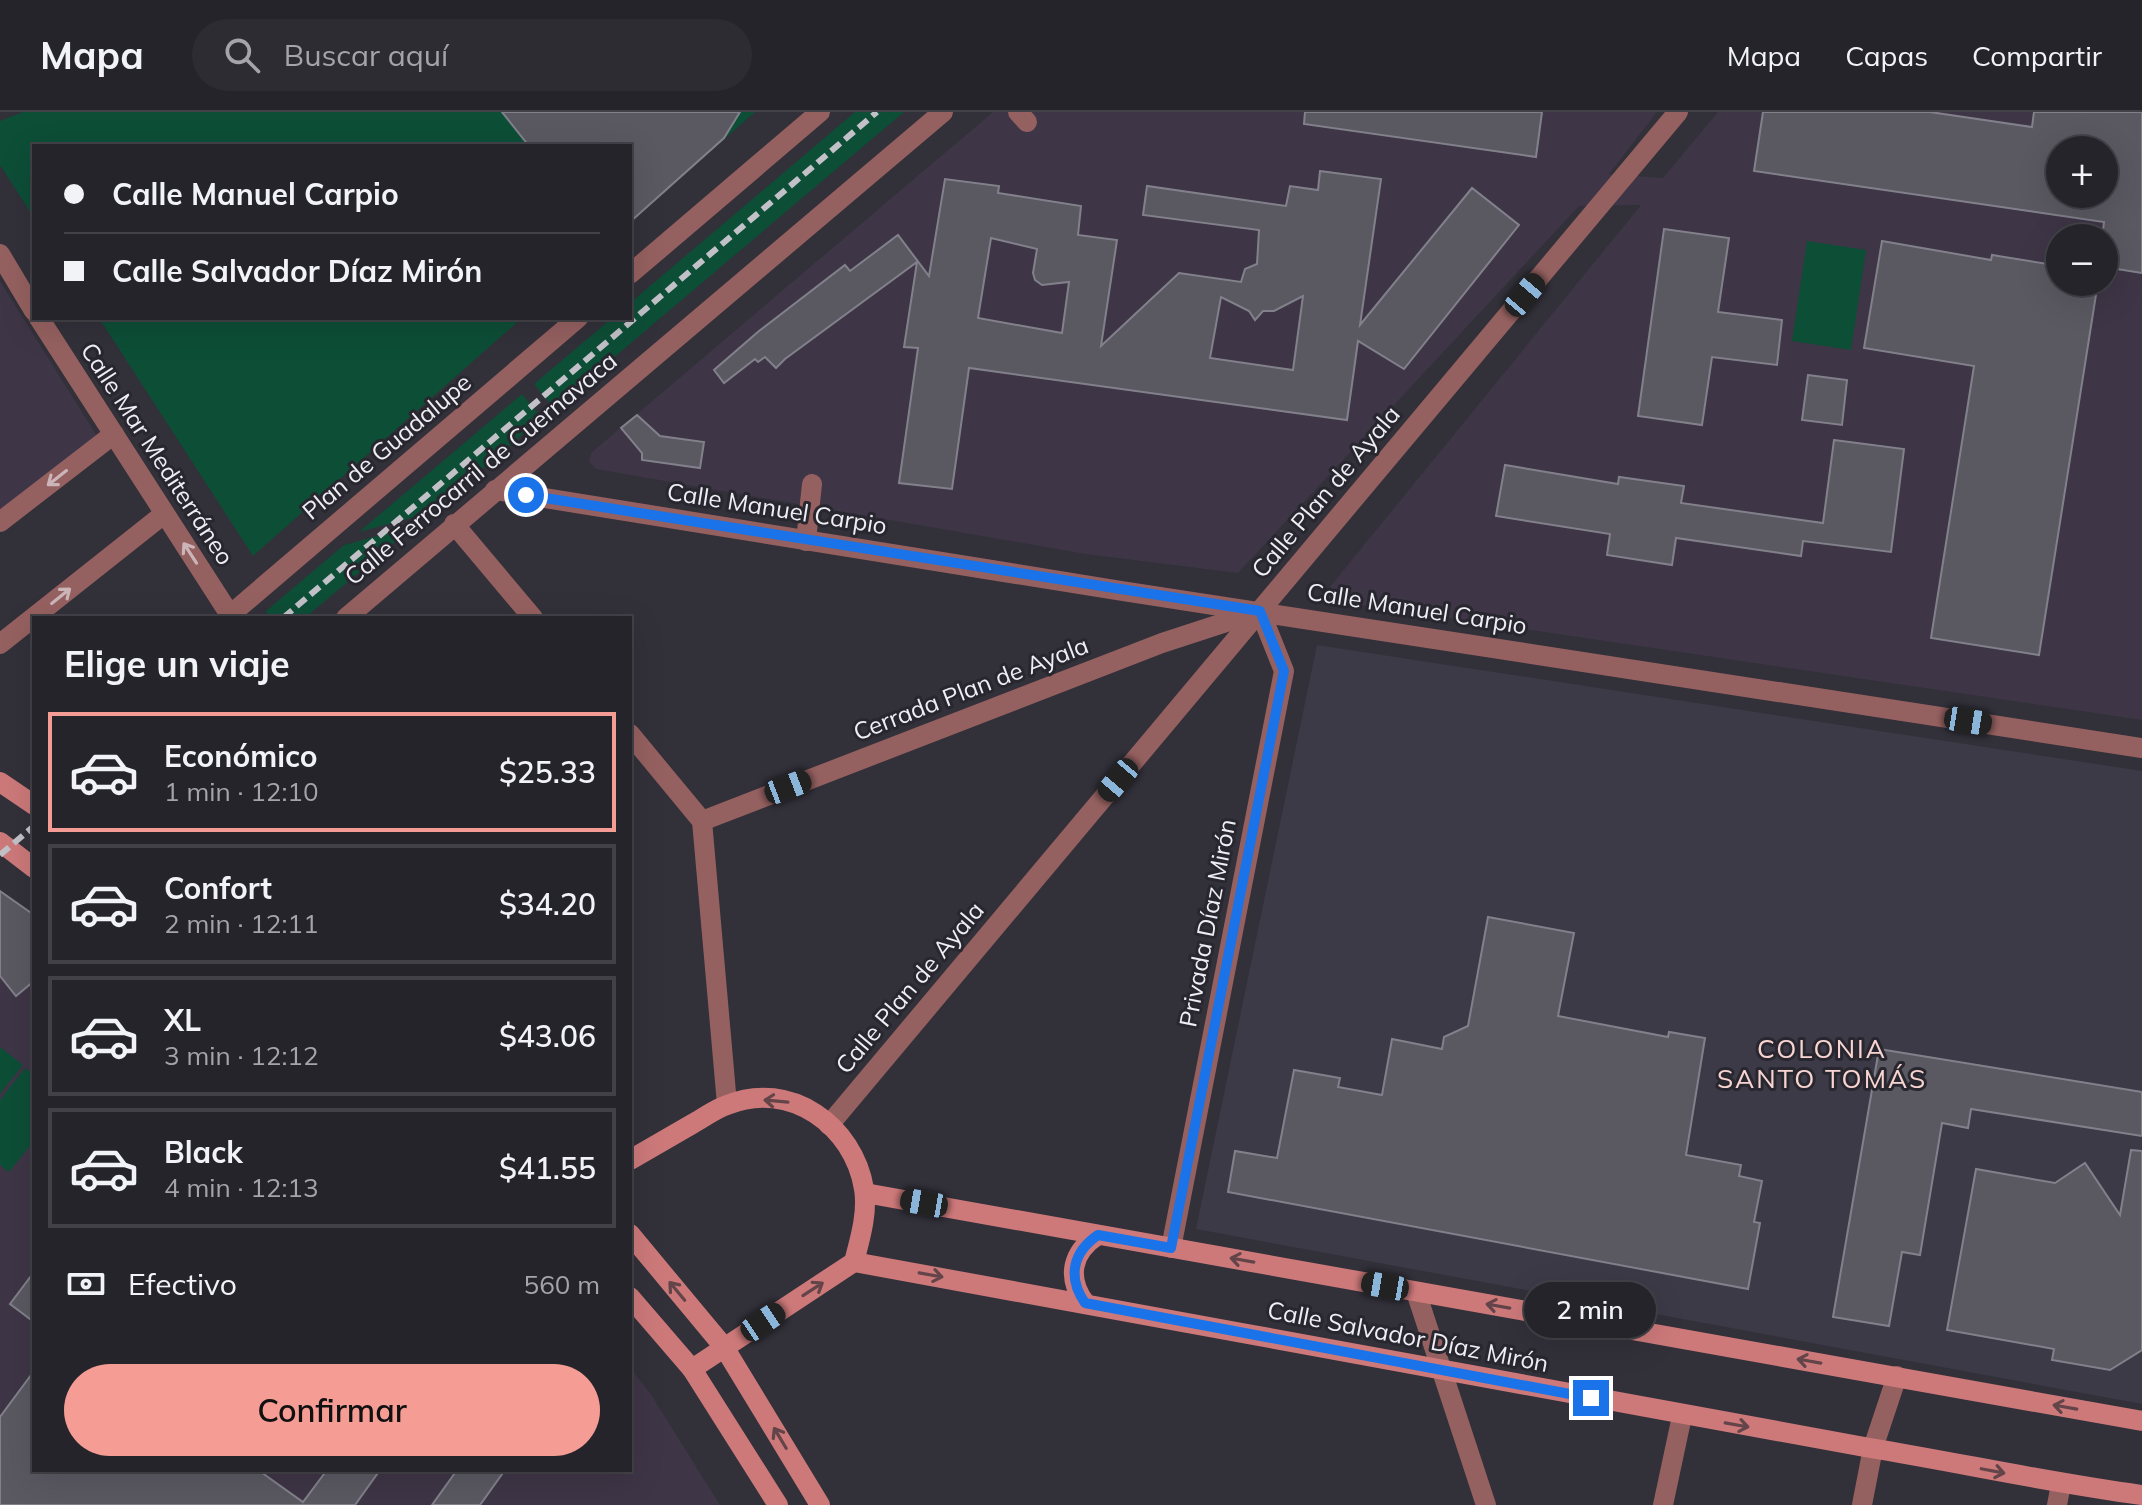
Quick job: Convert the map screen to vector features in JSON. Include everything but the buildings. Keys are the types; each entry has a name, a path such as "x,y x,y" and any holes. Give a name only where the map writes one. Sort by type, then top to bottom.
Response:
{"street":[{"path":"632,272 820,112"},
{"name":"Calle Ferrocarril de Cuernavaca","path":"348,616 943,112"},
{"name":"Calle Plan de Ayala","path":"829,1125 1678,112"},
{"path":"0,254 32,308"},
{"name":"Calle Mar Mediterráneo","path":"40,320 231,616"},
{"name":"Plan de Guadalupe","path":"231,616 576,320"},
{"path":"0,522 114,434"},
{"path":"806,541 812,484"},
{"name":"Calle Manuel Carpio","path":"495,490 2142,748"},
{"path":"35,616 164,514"},
{"path":"454,524 531,616"},
{"name":"Cerrada Plan de Ayala","path":"702,821 1162,643 1260,611"},
{"name":"Privada Díaz Mirón","path":"1171,1248 1284,671 1260,611"},
{"path":"0,644 32,619"},
{"path":"632,736 702,821 727,1104"},
{"path":"0,782 32,804"},
{"path":"0,842 32,866"},
{"path":"632,1159 727,1104 780,1099 808,1107 829,1125 849,1146 860,1169 865,1193 862,1231 854,1262 692,1369"},
{"name":"Calle Salvador Díaz Mirón","path":"865,1193 2142,1421"},
{"path":"1085,1303 1077,1292 1074,1266 1079,1253 1098,1235"},
{"path":"632,1236 724,1347 820,1505"},
{"name":"Calle Salvador Díaz Mirón","path":"854,1262 1682,1416 2061,1484 2142,1495"},
{"path":"1416,1292 1486,1505"},
{"path":"632,1299 692,1369 778,1505"},
{"path":"1862,1505 1873,1448 1897,1376"},
{"path":"1663,1505 1682,1416"},
{"path":"2057,1505 2061,1484"}],"shaded area":[{"path":"993,112 1657,112 1609,174 1663,178 1718,112 2142,112 2142,720 1320,599 1641,205 1579,206 1238,573 1086,554 596,469 589,461 592,452"},
{"path":"0,281 100,441 0,516"},
{"path":"1317,645 2142,771 2142,1404 1196,1229"},
{"path":"5,894 32,914 32,1472 632,1472 632,1370 650,1393 720,1505 0,1505 0,899"}],"green space":[{"path":"23,112 755,112 632,220 632,144 32,144 32,215 0,165 0,121"},
{"path":"855,112 904,112 554,408 534,384 610,320 632,320 632,301"},
{"path":"1807,241 1866,250 1851,350 1792,341"},
{"path":"100,320 520,320 253,556"},
{"path":"522,394 542,418 430,513 359,532"},
{"path":"414,526 307,616 268,616 266,611 344,545"},
{"path":"0,1047 23,1065 0,1094"},
{"path":"25,1068 32,1073 32,1143 9,1172 0,1165 0,1100"}],"railway":[{"path":"285,616 877,112"},
{"path":"0,855 32,828"}],"district":[{"name":"COLONIA SANTO TOMÁS","path":"1822,1064"}],"route":[{"path":"526,495 1260,611 1284,671 1171,1248 1098,1235 1079,1253 1074,1266 1077,1292 1085,1303 1591,1398"}]}
